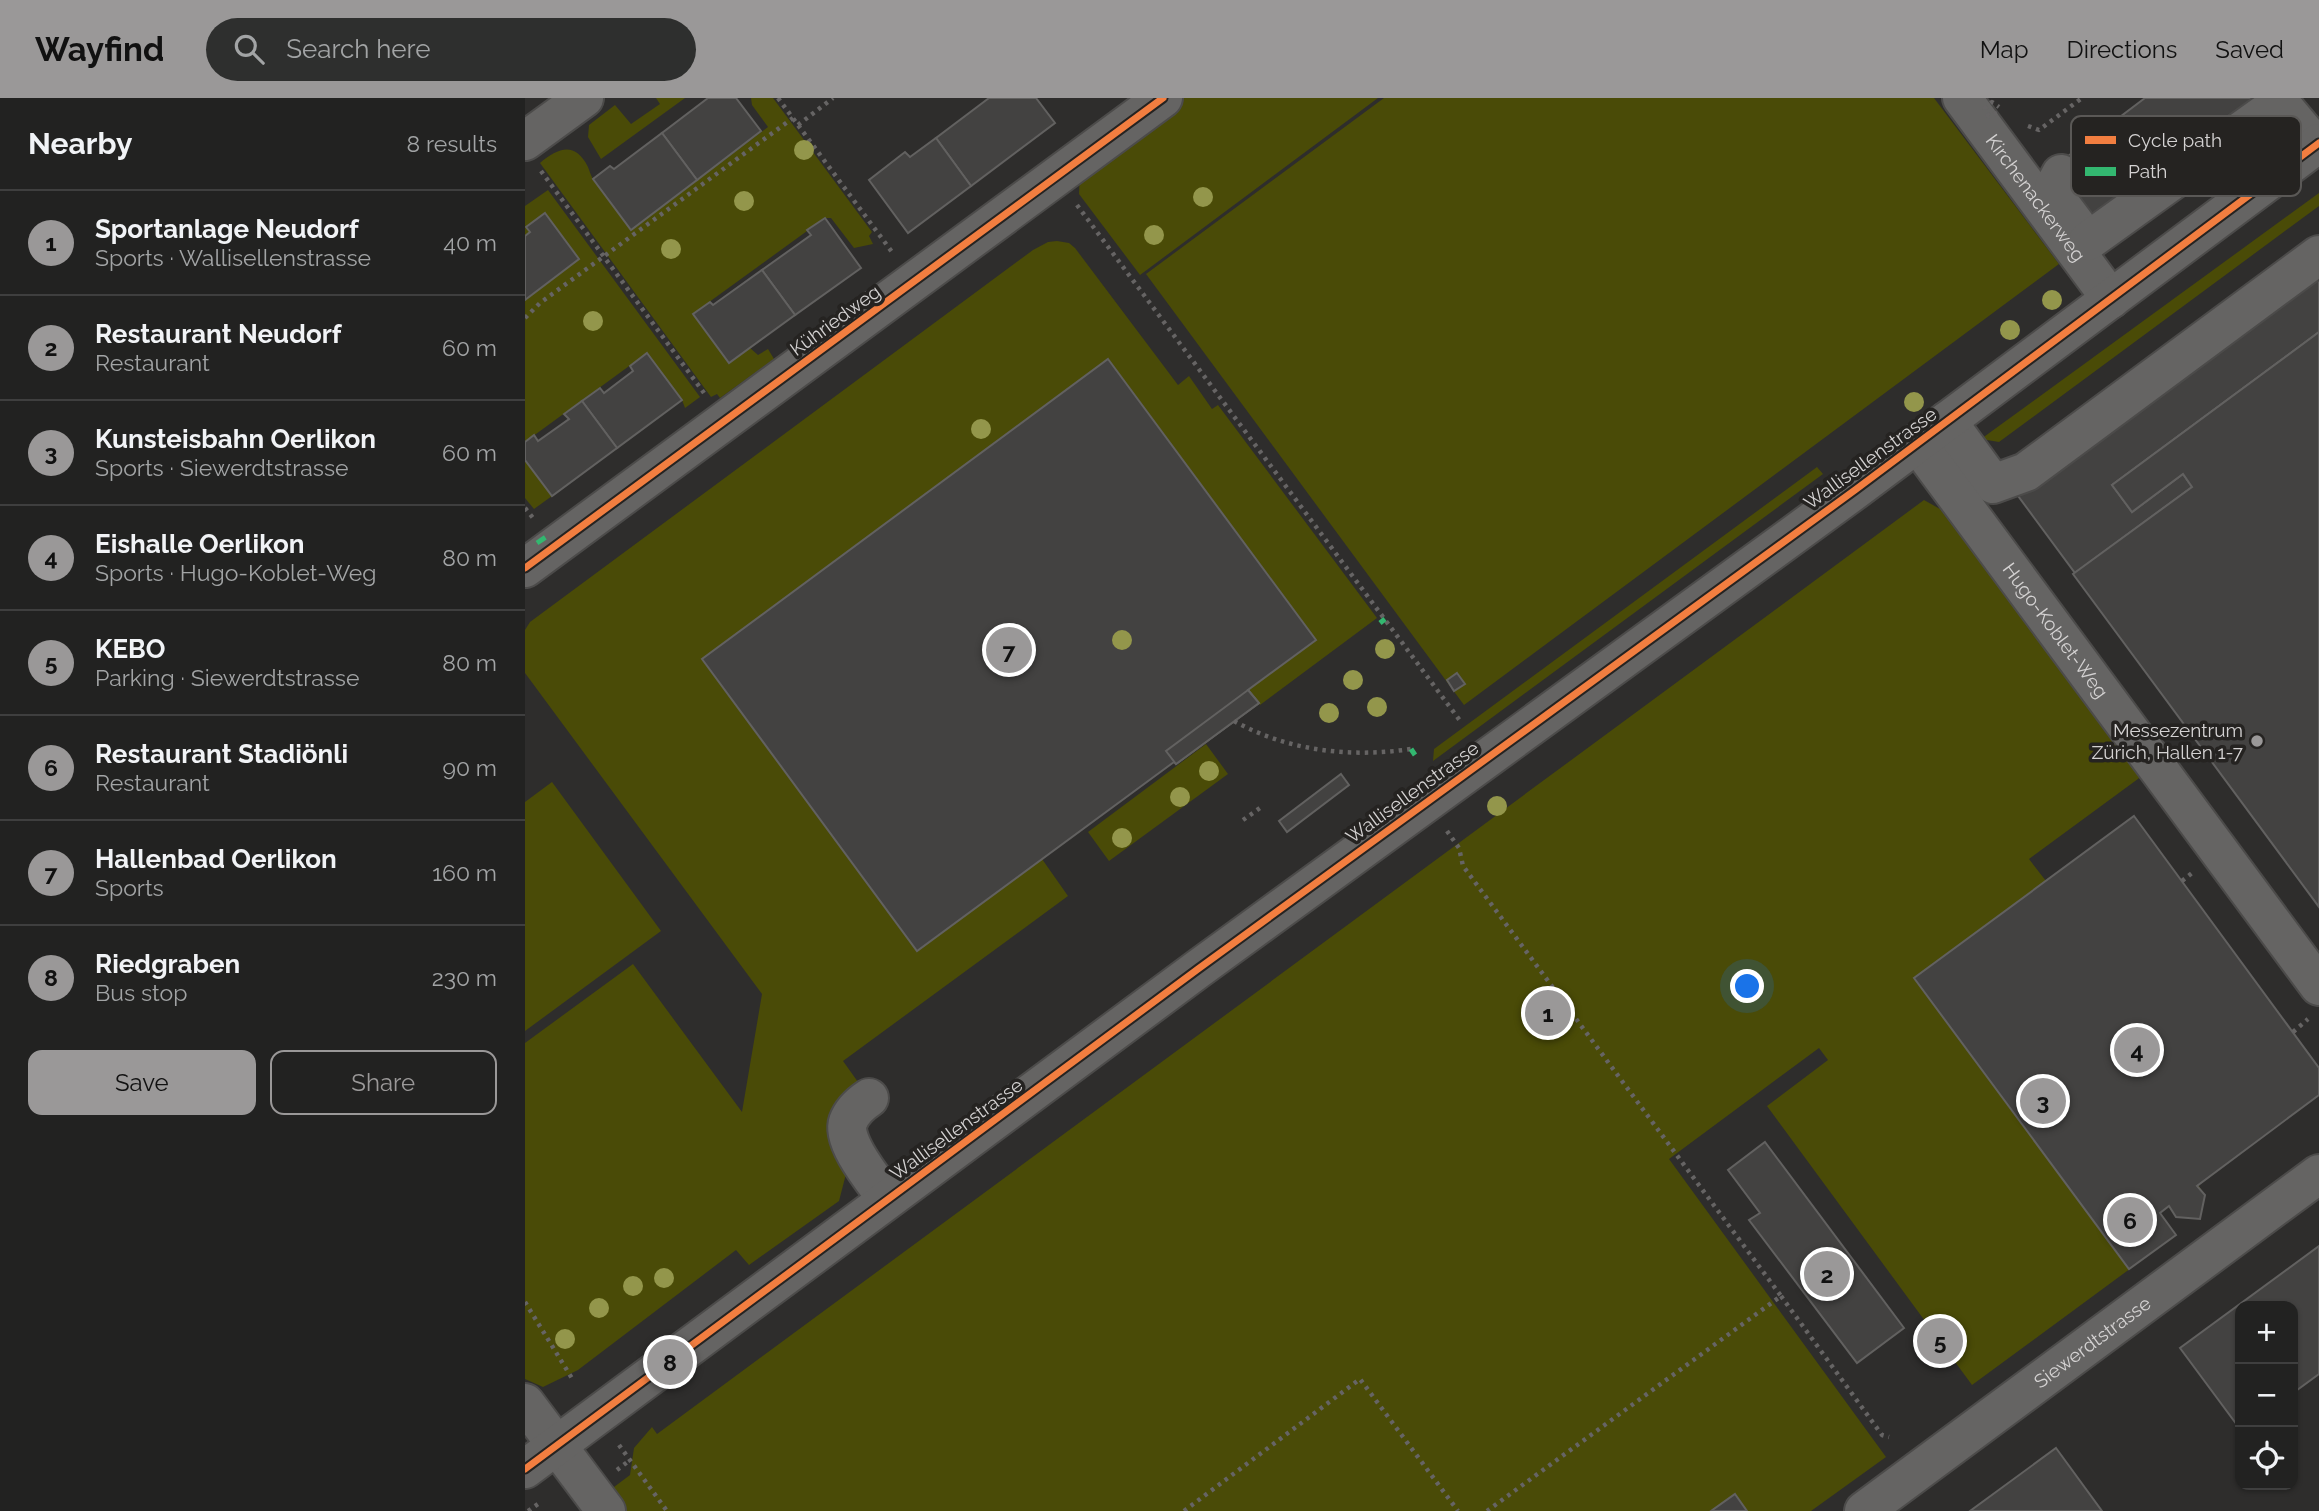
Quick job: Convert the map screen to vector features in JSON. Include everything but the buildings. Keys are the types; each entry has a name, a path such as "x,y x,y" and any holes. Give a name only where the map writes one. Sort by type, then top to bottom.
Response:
{"street":[{"path":"533,156 584,98"},
{"name":"Kühriedweg","path":"525,568 1163,98"},
{"name":"Kirchenackerweg","path":"1962,98 2117,293"},
{"path":"2262,116 2280,103 2292,116"},
{"path":"2301,126 2317,144"},
{"name":"Wallisellenstrasse","path":"2301,156 2317,144"},
{"path":"2061,174 2054,187 2055,197 2088,241 2117,293"},
{"path":"2088,241 2151,196"},
{"name":"Wallisellenstrasse","path":"535,1484 557,1446 887,1199 1932,432 2247,196"},
{"path":"1932,432 1993,484 2026,472 2319,255"},
{"name":"Hugo-Koblet-Weg","path":"1932,432 2318,1000"},
{"path":"869,1098 857,1107 847,1124 850,1142 887,1199"},
{"name":"Siewerdtstrasse","path":"1864,1511 2319,1174"},
{"path":"525,1403 606,1511"}],"path":[{"path":"778,98 898,260"},
{"path":"798,125 833,98"},
{"path":"2018,122 2039,130 2082,98"},
{"path":"1998,110 2008,118"},
{"path":"525,318 540,303 793,118"},
{"path":"533,156 705,393"},
{"path":"1056,177 1461,722"},
{"path":"1234,721 1269,737 1306,748 1363,753 1411,749"},
{"path":"1243,820 1260,808"},
{"path":"1446,830 1459,849 1463,866 1882,1435 1889,1437"},
{"path":"2293,1032 2318,1000"},
{"path":"1487,1511 1780,1296"},
{"path":"525,1302 573,1380"},
{"path":"1184,1511 1360,1379 1458,1511"},
{"path":"616,1441 667,1511"},
{"path":"528,1511 535,1484"}],"shaded area":[{"path":"656,98 685,98 601,159 588,137 589,125 615,105 631,124 660,104"},
{"path":"751,98 773,98 872,232 869,236 873,244 854,248 831,218 825,218 694,313 729,363 750,348 758,355 768,349 774,359 720,398 717,394 711,397 540,163 560,151 572,150 578,153 599,188 632,230 768,127 752,105"},
{"path":"1180,98 1378,98 1140,275 1079,194 1080,172"},
{"path":"1384,98 1934,98 2059,264 1464,705 1146,274"},
{"path":"548,190 700,397 685,408 647,353 525,442 525,206"},
{"path":"2319,193 2319,206 1999,442 1981,439"},
{"path":"1048,242 1069,243 1075,248 1178,385 1189,376 1212,409 1218,405 1377,618 1260,705 1248,690 1316,640 1108,359 702,659 917,951 1042,859 1068,896 843,1061 858,1082 836,1101 828,1129 832,1151 846,1174 839,1201 749,1265 736,1250 578,1370 543,1387 525,1379 525,1043 633,964 742,1112 762,994 525,673 525,630 530,622 1033,250"},
{"path":"525,460 552,496 534,509 525,498"},
{"path":"1817,467 1823,474 1433,761 1434,749"},
{"path":"1924,500 1940,509 2142,776 2029,859 2046,881 2134,816 2319,1068 2319,1095 2198,1185 2205,1195 2200,1219 2176,1217 2168,1206 2160,1213 2176,1235 1972,1385 1767,1106 1828,1060 1819,1048 1669,1159 1886,1457 1811,1511 625,1511 610,1490 630,1475 634,1448 652,1427 657,1434"},
{"path":"1206,744 1228,774 1109,861 1088,832"},
{"path":"552,782 661,931 525,1031 525,802"}],"marked path":[{"path":"537,543 546,537"},
{"path":"1380,623 1385,619"},
{"path":"1411,749 1415,755"}],"cycle path":[{"path":"525,568 1163,98"},
{"path":"2301,156 2319,143"},
{"path":"525,1469 1198,969 1855,490 2248,196"}],"place":[{"name":"Hallenbad Oerlikon","path":"1009,650"},
{"name":"Messezentrum Zürich, Hallen 1-7","path":"2257,741"},
{"name":"Sportanlage Neudorf","path":"1548,1013"},
{"name":"Eishalle Oerlikon","path":"2137,1050"},
{"name":"Kunsteisbahn Oerlikon","path":"2043,1101"},
{"name":"Restaurant Stadiönli","path":"2130,1220"},
{"name":"Restaurant Neudorf","path":"1827,1274"},
{"name":"KEBO","path":"1940,1341"},
{"name":"Riedgraben","path":"670,1362"}]}
